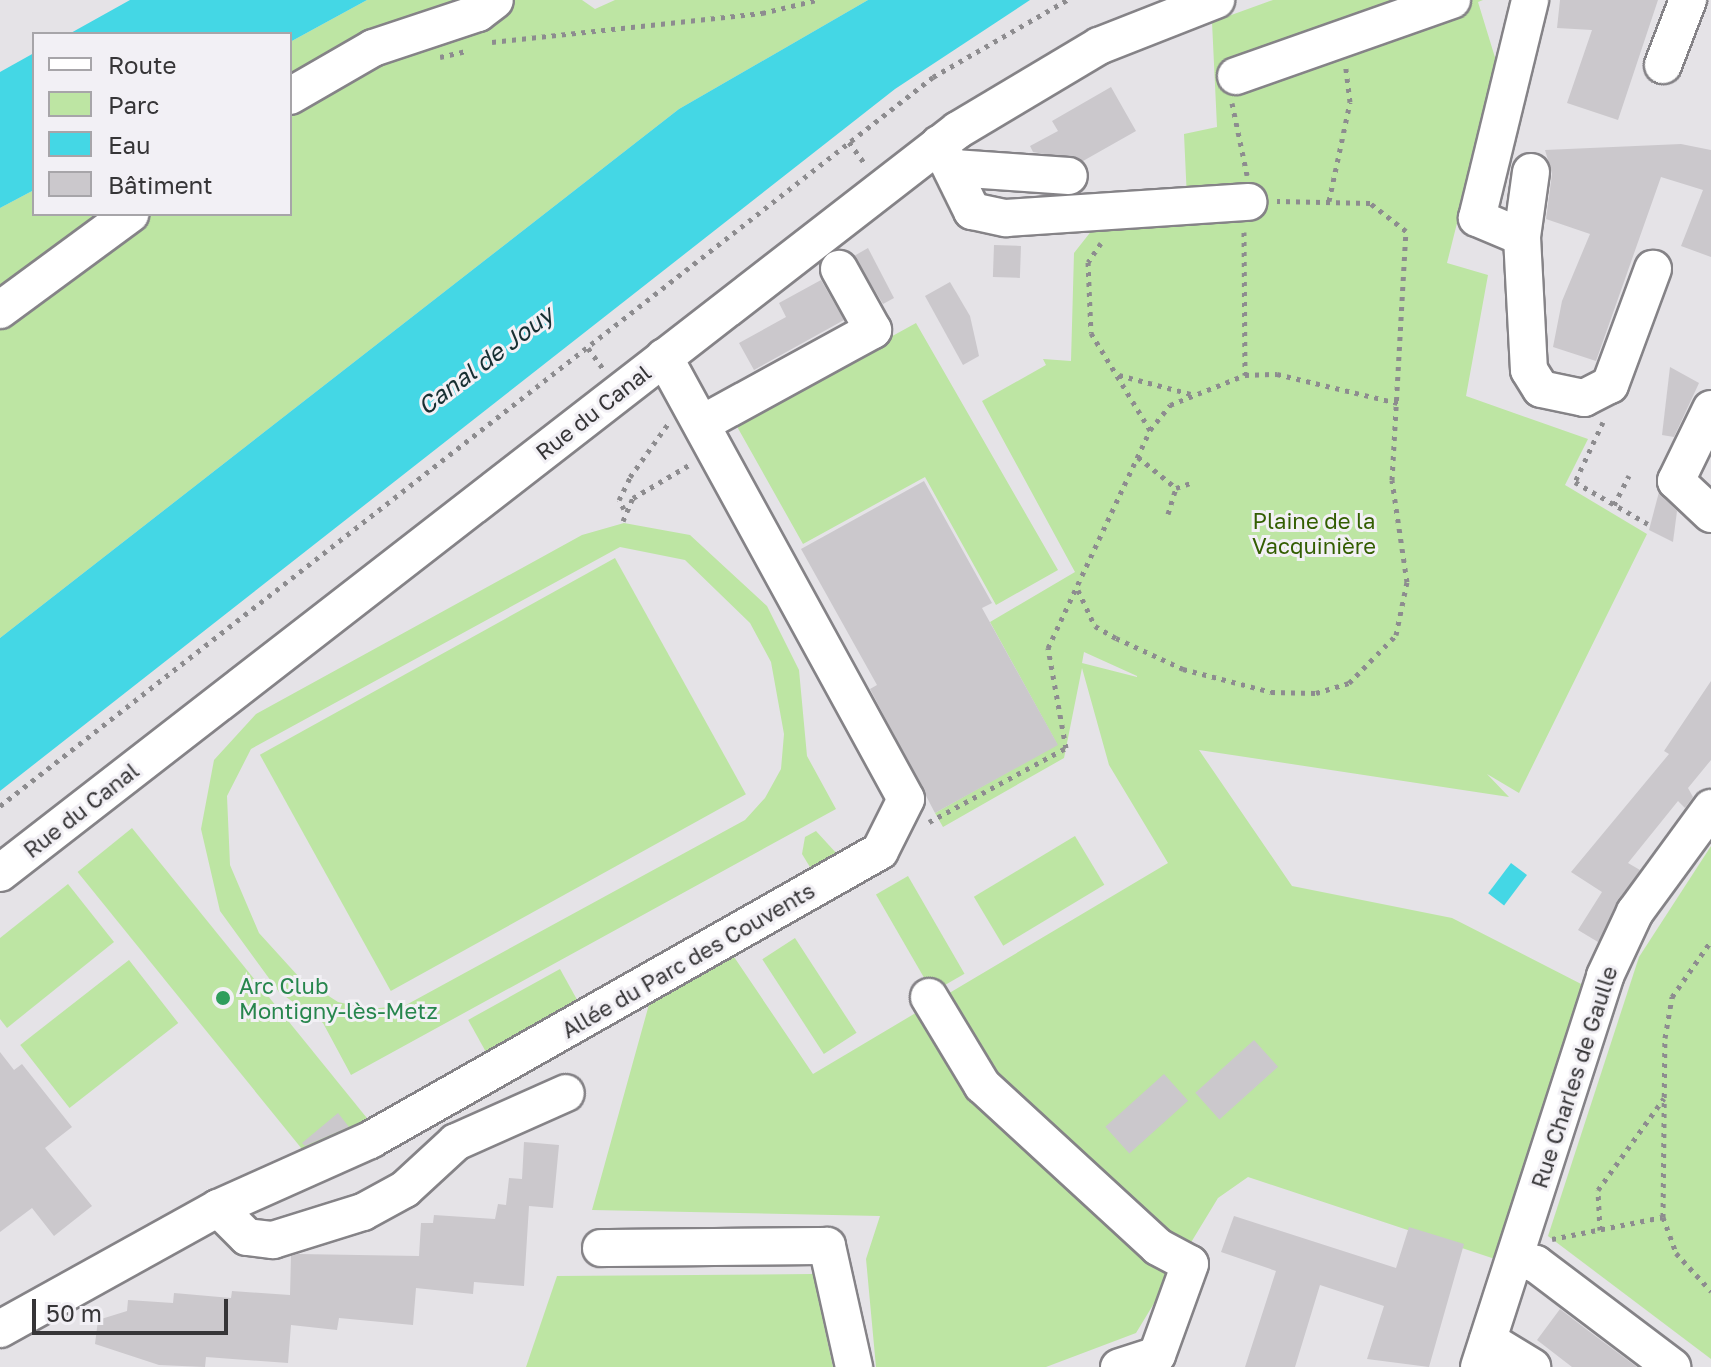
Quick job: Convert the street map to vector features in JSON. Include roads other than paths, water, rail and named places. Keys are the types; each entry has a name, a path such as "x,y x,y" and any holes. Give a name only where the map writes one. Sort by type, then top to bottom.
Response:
{"street":[{"path":"292,94 322,72 495,0"},
{"name":"Rue du Canal","path":"0,873 664,357 1099,46 1216,0"},
{"path":"1236,76 1452,0"},
{"path":"1522,237 1477,218 1530,0"},
{"path":"1663,65 1688,0"},
{"path":"946,156 1069,176"},
{"path":"946,156 972,211 1006,218 1248,202"},
{"path":"1531,172 1522,237 1529,370 1541,389 1561,397 1596,394 1619,367 1653,269"},
{"path":"0,310 127,216"},
{"path":"664,357 704,424 873,330 839,269"},
{"path":"1711,409 1676,481 1711,514"},
{"name":"Allée du Parc des Couvents","path":"0,1329 218,1208 370,1140 882,847 906,799 704,424"},
{"name":"Rue Charles de Gaulle","path":"1483,1354 1517,1258 1605,976 1635,912 1711,808"},
{"path":"929,997 982,1085 1135,1228 1190,1264 1157,1355 1119,1367"},
{"path":"218,1208 247,1237 273,1240 363,1212 405,1189 456,1142 566,1093"},
{"path":"601,1248 827,1246 854,1367"},
{"path":"1517,1258 1536,1264 1672,1367"},
{"path":"1483,1354 1532,1367"}],"water":[{"path":"130,0 367,0 292,41 292,32 73,32"},
{"name":"Canal de Jouy","path":"868,0 1030,0 895,89 0,791 0,638 679,109"},
{"path":"32,54 32,191 0,208 0,72"},
{"path":"1511,863 1527,875 1504,905 1488,893"}],"place":[{"name":"Arc Club Montigny-lès-Metz","path":"223,998"}],"park label":[{"name":"Plaine de la Vacquinière","path":"1314,532"}]}
